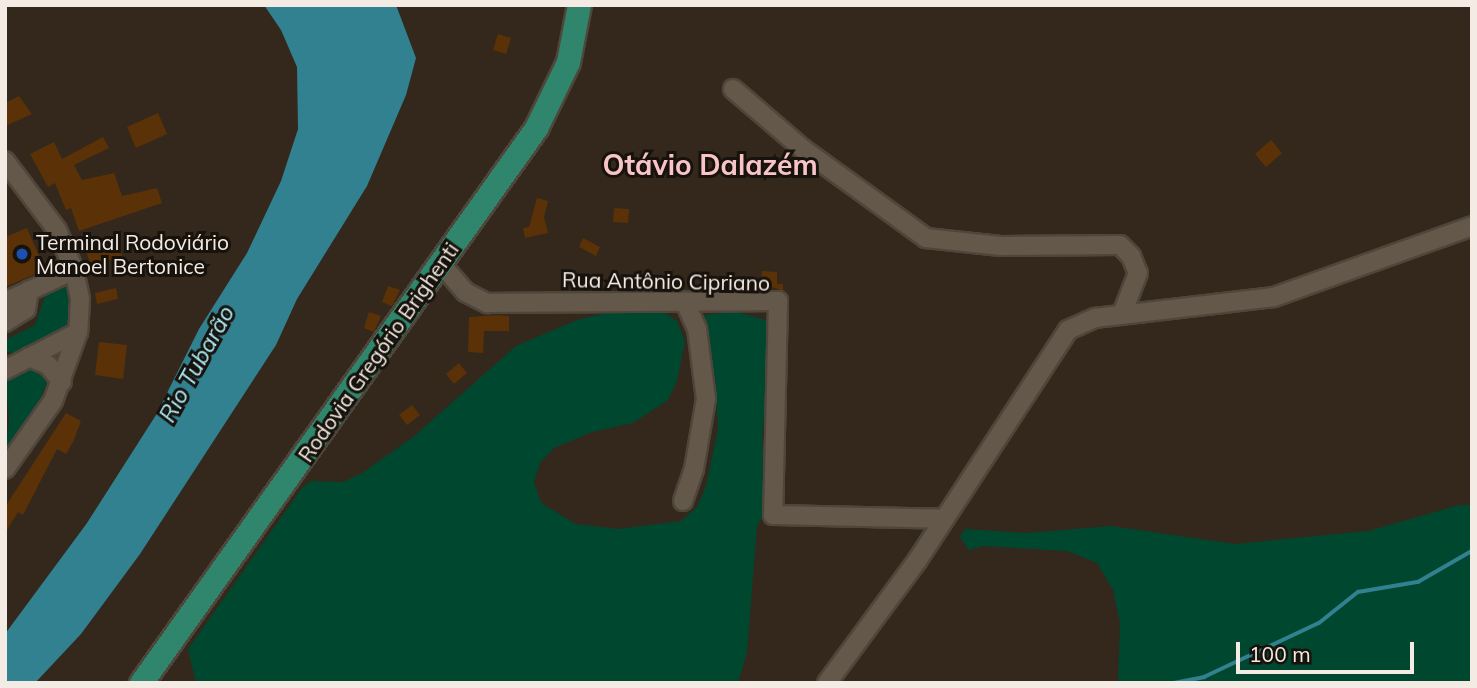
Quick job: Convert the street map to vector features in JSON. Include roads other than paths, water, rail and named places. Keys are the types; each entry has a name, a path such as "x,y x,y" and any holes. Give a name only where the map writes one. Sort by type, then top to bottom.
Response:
{"main road":[{"name":"Rodovia Gregório Brighenti","path":"141,683 441,264 549,107 568,62 579,5"}],"street":[{"path":"733,89 803,149 926,238 1001,246 1120,245 1131,256 1138,273 1122,314"},
{"path":"5,162 57,230 74,270 80,299 78,332 62,382 42,421 5,469"},
{"path":"827,683 944,519 1059,340 1080,323 1122,314 1274,298 1472,226"},
{"name":"Rua Antônio Cipriano","path":"441,264 465,292 486,303 778,301 772,515 944,519"},
{"path":"5,302 74,270"},
{"path":"5,293 18,288 29,290"},
{"path":"5,322 26,309 29,290"},
{"path":"683,501 694,469 706,399 697,329 685,302"},
{"path":"5,370 78,332"},
{"path":"29,358 48,365 62,382"}],"water":[{"name":"Rio Tubarão","path":"264,5 396,5 416,58 406,95 367,186 297,299 276,345 140,554 81,634 35,683 5,683 5,634 87,523 156,415 199,329 247,253 281,181 298,129 297,67 281,30"}],"waterway":[{"path":"1174,683 1204,677 1319,623 1358,592 1418,582 1472,551"}],"place":[{"name":"Terminal Rodoviário Manoel Bertonice","path":"22,254"}],"district":[{"name":"Otávio Dalazém","path":"710,165"}]}
